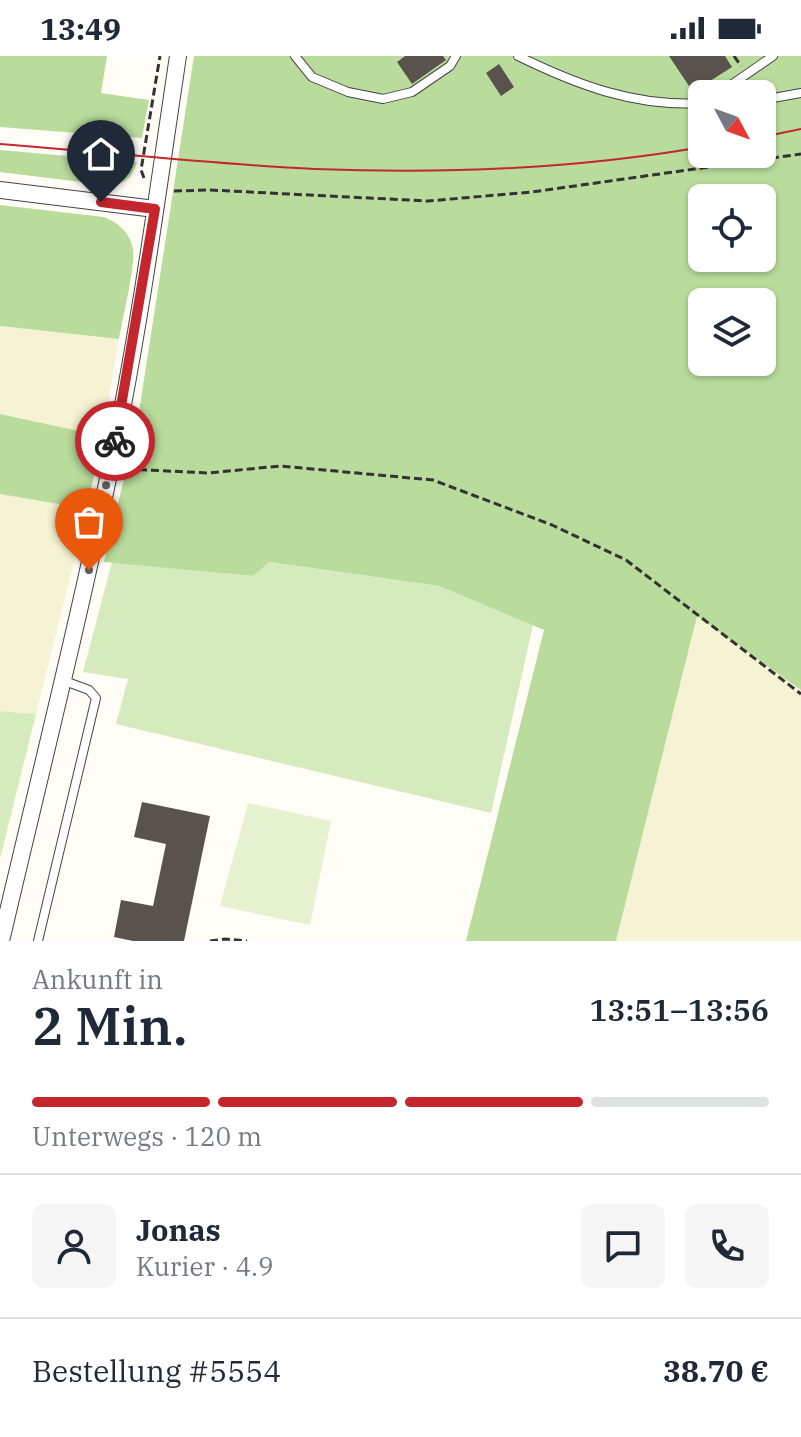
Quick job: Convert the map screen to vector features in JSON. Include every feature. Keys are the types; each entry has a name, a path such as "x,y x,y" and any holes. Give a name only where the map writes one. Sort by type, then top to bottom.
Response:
{"street":[{"path":"1,941 89,570 110,467 178,56"},
{"path":"0,190 155,209"}],"lane":[{"path":"295,56 312,77 348,92 383,99 412,92 450,66 456,56"},
{"path":"518,56 586,85 647,103 688,103"},
{"path":"738,80 773,56"},
{"path":"776,97 801,93"},
{"path":"38,941 96,698 89,690 62,680"}],"path":[{"path":"158,191 210,190 428,201 591,185 801,154"},
{"path":"110,467 208,473 280,466 433,480 552,525 626,560 801,694"},
{"path":"210,941 247,941"}],"shaded area":[{"path":"0,326 119,339 102,436 0,414"},
{"path":"0,494 87,509 36,714 0,711"},
{"path":"697,615 801,690 801,941 616,941"}],"green space":[{"path":"0,56 107,56 101,93 149,100 142,138 0,127"},
{"path":"194,56 801,56 801,690 697,616 616,941 466,941 544,630 439,586 269,562 253,576 104,562 137,425"},
{"path":"0,150 137,162 129,178 113,186 0,172"},
{"path":"0,205 104,217 123,229 132,243 133,256 119,339 0,326"},
{"path":"0,414 102,436 87,509 0,494"},
{"path":"112,562 253,576 268,562 439,586 533,625 491,813 116,724 128,679 83,672"},
{"path":"0,711 36,714 0,859"},
{"path":"248,803 331,821 310,925 220,906"}],"building":[{"path":"405,56 443,56 446,60 412,84 397,62"},
{"path":"669,56 725,56 732,67 712,80 688,80 688,84"},
{"path":"499,64 514,87 501,96 486,73"},
{"path":"142,802 210,816 184,941 133,941 114,937 121,900 153,906 166,844 134,837"}],"tram line":[{"path":"776,134 801,129"},
{"path":"0,144 276,167 412,171 558,165 688,149"}],"way so far":[{"path":"89,570 115,441"}],"route":[{"path":"101,202 155,209 115,441"}]}
